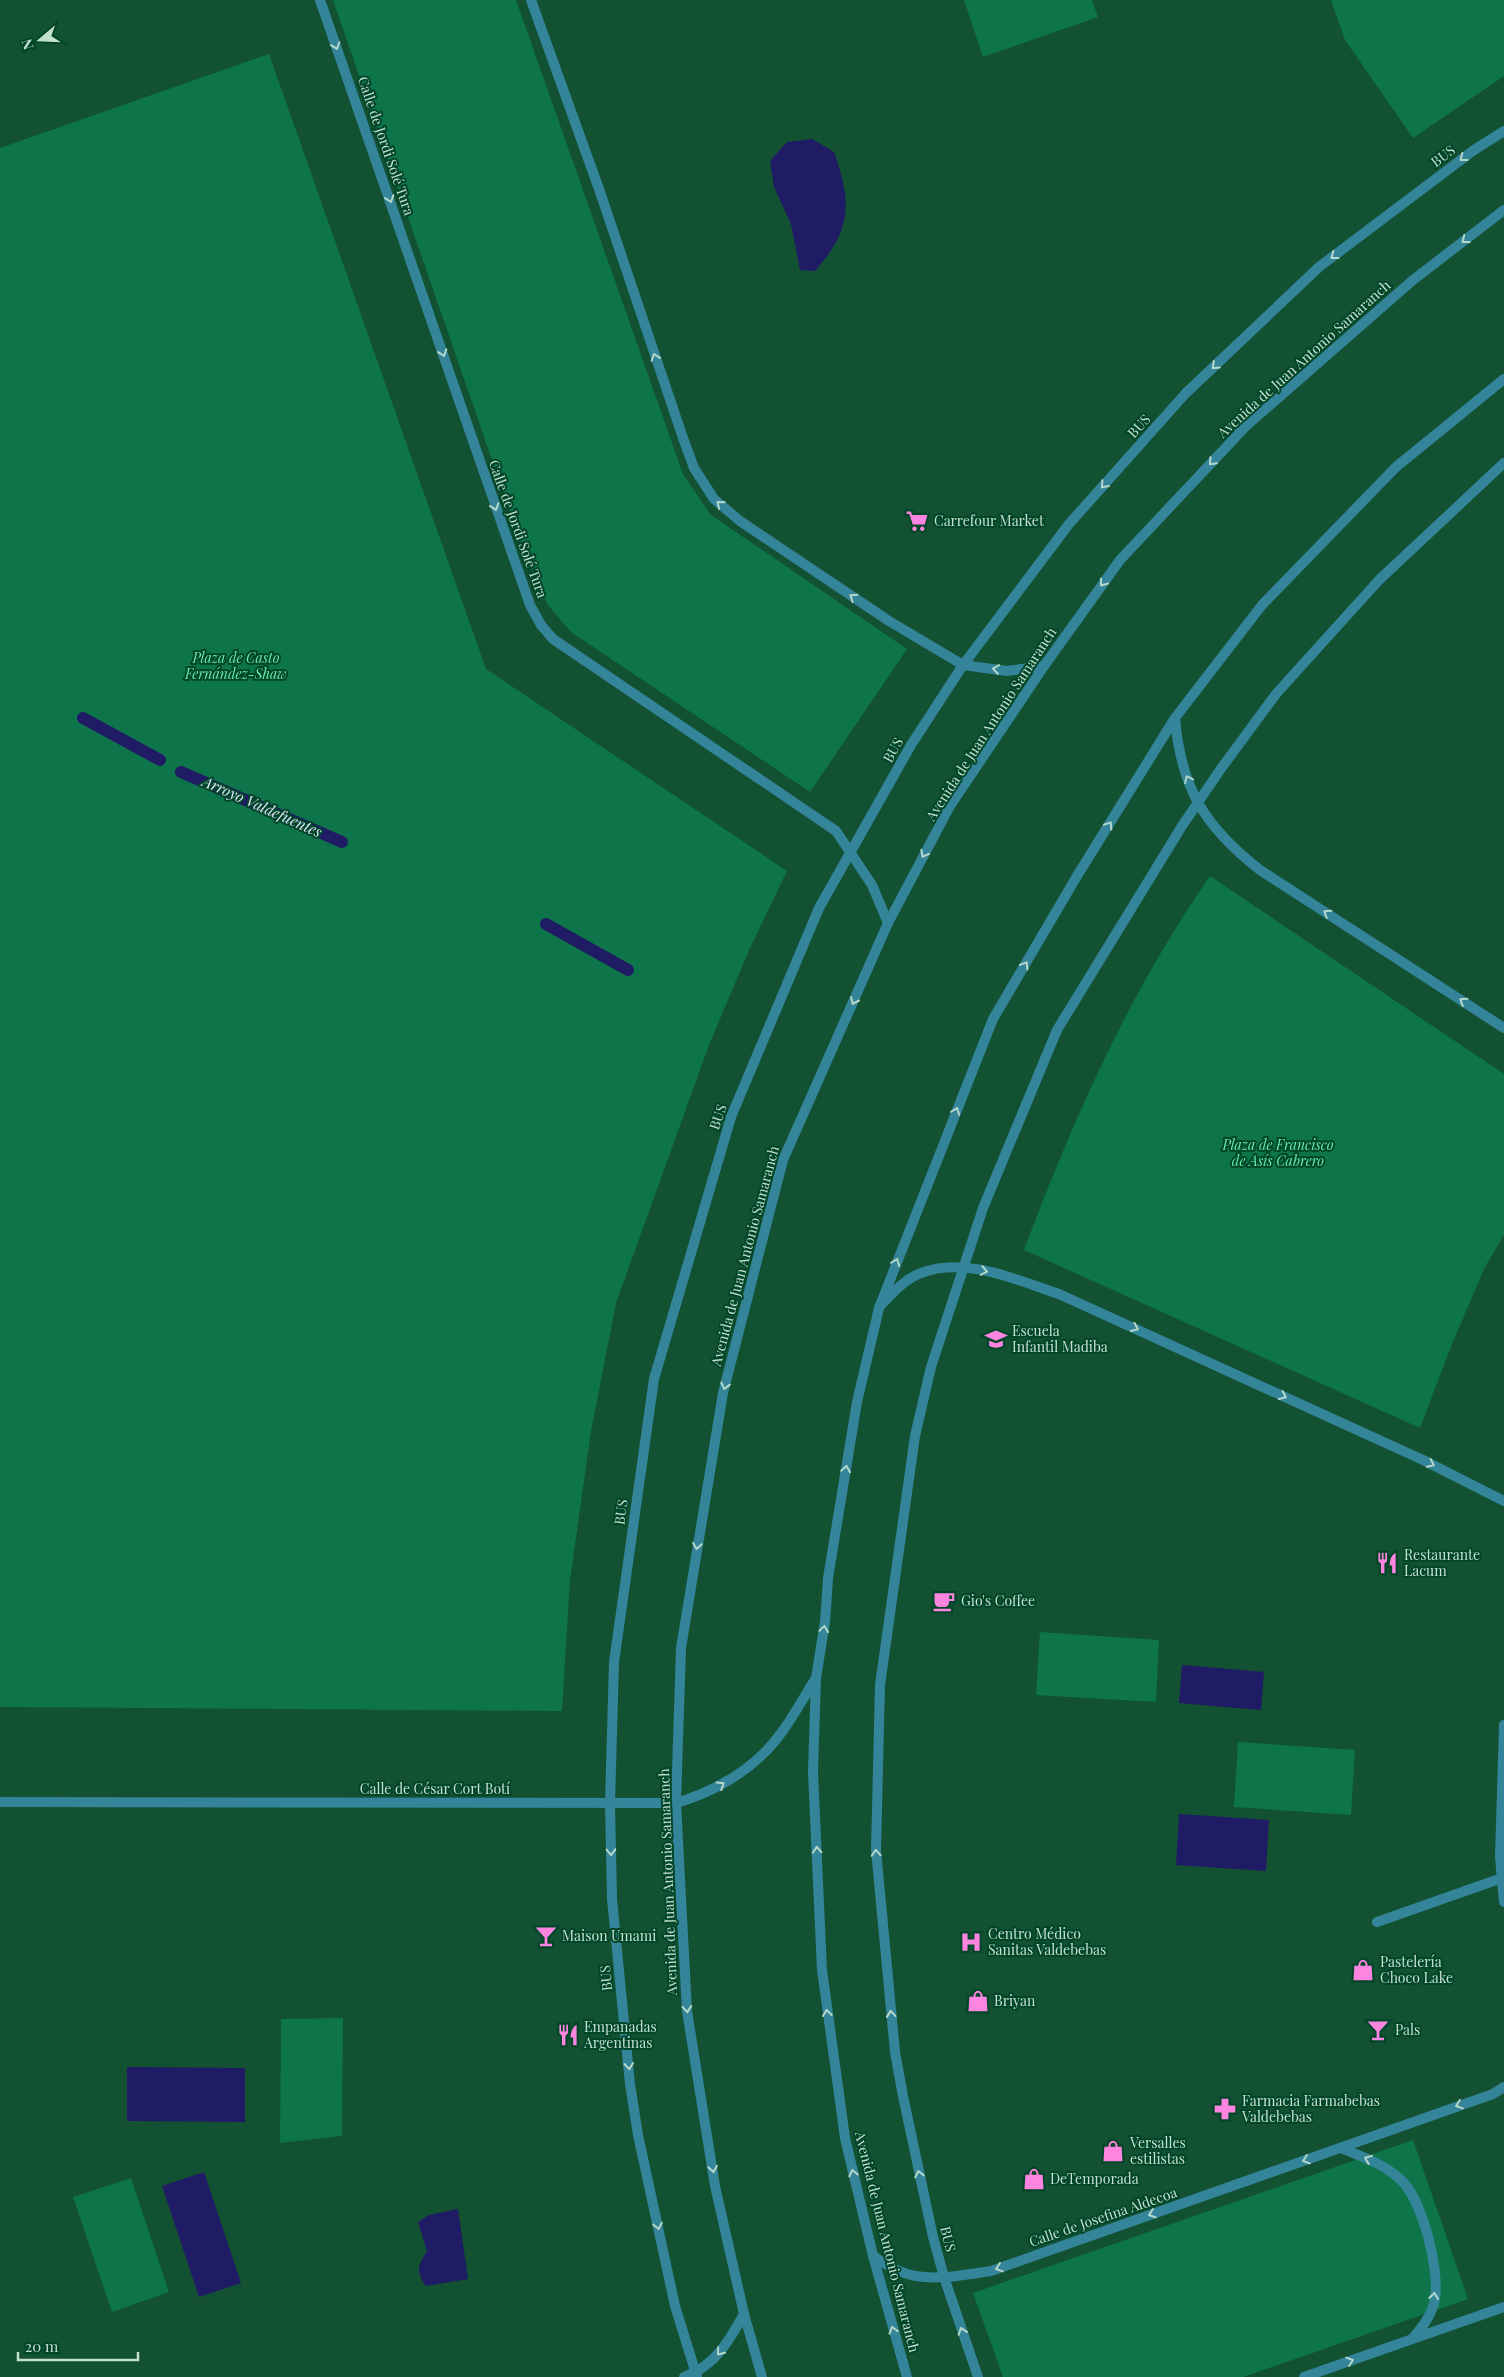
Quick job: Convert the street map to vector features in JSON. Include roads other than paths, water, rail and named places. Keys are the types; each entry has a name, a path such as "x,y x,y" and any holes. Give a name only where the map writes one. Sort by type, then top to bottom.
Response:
{"street":[{"name":"Calle de Jordi Solé Tura","path":"320,0 410,255 494,504 530,605 541,625 553,639 836,832 872,885 888,923"},
{"path":"531,0 694,468 714,499 740,521 889,622 963,665 1007,671 1044,666"},
{"name":"BUS","path":"696,2375 675,2306 634,2110 612,1899 610,1803 614,1662 654,1379 731,1117 819,908 911,745 963,665 1070,524 1186,393 1319,267 1474,150 1504,131"},
{"name":"Avenida de Juan Antonio Samaranch","path":"762,2377 744,2314 716,2186 686,2012 676,1803 681,1648 723,1393 783,1160 888,923 950,806 1044,666 1120,560 1246,426 1413,280 1504,210"},
{"name":"Avenida de Juan Antonio Samaranch","path":"907,2377 873,2256 845,2138 822,1970 814,1772 816,1678 825,1622 828,1578 857,1402 879,1308 993,1019 1077,876 1175,718 1268,598 1396,467 1504,379"},
{"name":"BUS","path":"978,2377 944,2277 933,2237 895,2052 876,1850 880,1685 915,1436 931,1367 982,1208 1057,1030 1182,826 1276,694 1378,580 1504,463"},
{"path":"1175,718 1182,766 1198,802 1213,826 1232,848 1260,870 1504,1028"},
{"path":"879,1308 899,1287 920,1273 964,1267 1002,1274 1059,1294 1423,1460 1504,1501"},
{"name":"Calle de César Cort Botí","path":"0,1802 676,1803 702,1796 717,1788 763,1755 786,1725 816,1678"},
{"path":"1504,1725 1500,1811 1504,1902"},
{"path":"1377,1922 1502,1878"},
{"name":"Calle de Josefina Aldecoa","path":"873,2256 898,2271 916,2276 944,2277 991,2271 1493,2094 1504,2087"},
{"path":"1341,2148 1384,2165 1403,2182 1423,2218 1433,2257 1435,2298 1429,2318 1413,2338"},
{"path":"1304,2377 1504,2306"},
{"path":"684,2377 696,2375 717,2357 744,2314"}],"waterway":[{"name":"Arroyo Valdefuentes","path":"83,718 160,760"},
{"name":"Arroyo Valdefuentes","path":"181,772 342,842"},
{"name":"Arroyo Valdefuentes","path":"546,924 628,970"}],"place":[{"name":"Carrefour Market","path":"917,521"},
{"name":"Escuela Infantil Madiba","path":"996,1339"},
{"name":"Restaurante Lacum","path":"1387,1563"},
{"name":"Gio's Coffee","path":"944,1601"},
{"name":"Maison Umami","path":"546,1936"},
{"name":"Centro Médico Sanitas Valdebebas","path":"971,1942"},
{"name":"Pastelería Choco Lake","path":"1363,1970"},
{"name":"Briyan","path":"978,2001"},
{"name":"Pals","path":"1378,2030"},
{"name":"Empanadas Argentinas","path":"568,2035"},
{"name":"Farmacia Farmabebas Valdebebas","path":"1225,2109"},
{"name":"Versalles estilistas","path":"1113,2151"},
{"name":"DeTemporada","path":"1034,2179"}],"park label":[{"name":"Plaza de Casto Fernández-Shaw","path":"236,666"},
{"name":"Plaza de Francisco de Asís Cabrero","path":"1278,1154"}]}
